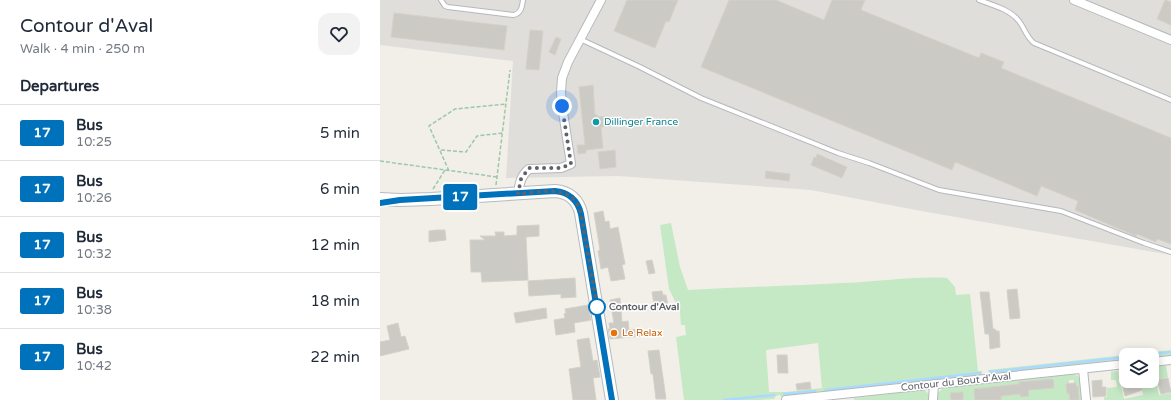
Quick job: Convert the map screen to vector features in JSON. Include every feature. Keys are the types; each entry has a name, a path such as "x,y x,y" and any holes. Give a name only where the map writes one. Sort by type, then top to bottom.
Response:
{"main road":[{"path":"380,199 431,199 555,191 562,192 574,199 580,207 612,400"},
{"path":"380,203 400,200"}],"street":[{"path":"518,194 521,179 529,168 561,168 568,166 571,163 562,106 561,85 566,66 601,0"},
{"path":"1074,0 1171,40"},
{"path":"1159,361 1171,360"},
{"name":"Contour du Bout d'Aval","path":"786,400 850,397 934,384 1119,365"},
{"path":"1083,368 1086,400"},
{"path":"933,400 934,384"}],"lane":[{"path":"441,0 445,6 448,7 513,15 518,14 521,10 523,0"},
{"path":"979,0 1004,10 1015,17 1022,25 1027,37 1039,46 1171,100"},
{"path":"580,39 701,98 842,155 869,163 940,190 1066,212 1144,244 1171,252"}],"path":[{"path":"494,195 510,70"},
{"path":"449,171 429,126 455,108 506,104"},
{"path":"440,150 466,152 477,136 502,132"},
{"path":"380,161 497,178"},
{"path":"431,199 431,193 445,170"}],"shaded area":[{"path":"380,0 1171,0 1171,255 811,190 618,176 506,178 513,61 380,45"}],"green space":[{"path":"671,223 680,267 688,290 921,278 947,278 955,287 956,295 970,294 978,371 982,371 982,374 980,376 822,394 821,391 817,392 818,394 782,398 780,395 776,396 774,399 684,400 676,337 686,335 685,325 681,325 680,311 669,289 660,225","holes":["818,343 822,388 786,392 769,392 766,350"]},
{"path":"1171,350 1171,357 1159,358 1159,351"},
{"path":"1119,356 1119,363 989,375 988,370"},
{"path":"1159,366 1166,366 1168,377 1159,379"},
{"path":"1118,371 1119,388 1122,388 1124,399 1143,395 1142,388 1158,388 1159,395 1171,393 1171,400 1104,400 1104,397 1107,397 1107,388 1117,387 1116,380 1111,380 1111,372"},
{"path":"1074,374 1079,377 1082,400 1079,400 1076,383 1074,383 1074,380 1069,380 1069,384 1066,384 1066,393 1069,393 1070,400 1001,400 1001,396 1016,394 1015,385 998,386 999,394 996,400 963,400 963,392 951,400 937,400 938,393 943,388"},
{"path":"924,390 929,394 928,400 854,400 854,398"}],"building":[{"path":"627,0 678,0 669,22 666,21 655,48 614,31"},
{"path":"729,0 776,0 824,20 832,0 865,0 861,10 979,58 981,53 1004,62 1001,68 1171,138 1171,244 1157,239 1156,242 1137,234 1136,236 1075,210 1078,201 1041,186 1037,196 955,162 952,170 701,67"},
{"path":"1165,0 1171,2 1171,25 1157,19"},
{"path":"394,13 507,26 504,50 391,37"},
{"path":"530,30 543,31 539,70 526,69"},
{"path":"556,37 561,39 555,55 549,52"},
{"name":"Dillinger France","path":"593,85 595,115 598,117 608,116 609,126 601,127 603,148 586,150 586,153 578,154 577,145 585,145 579,87"},
{"name":"Dillinger France","path":"615,150 616,167 600,169 598,152"},
{"path":"817,154 847,167 842,178 811,165"},
{"path":"766,171 790,174 789,181 765,178"},
{"path":"603,211 605,222 609,221 610,229 618,227 625,264 622,265 625,279 611,281 608,267 601,269 598,251 600,250 594,213"},
{"path":"539,225 539,236 526,237 528,280 482,282 481,272 471,272 470,240 485,240 480,236 496,236 495,232 504,232 504,236 517,235 517,226"},
{"path":"445,230 446,240 429,242 429,231"},
{"path":"652,260 655,273 649,274 646,261"},
{"path":"575,278 576,297 561,298 561,294 529,296 528,281"},
{"path":"1017,289 1020,318 1010,319 1007,290"},
{"path":"662,291 663,295 666,295 668,306 664,306 665,309 655,310 652,292"},
{"path":"980,292 989,292 993,329 999,331 1000,347 990,349 989,334 985,334"},
{"path":"620,298 622,322 628,321 629,330 643,329 643,336 610,339 608,329 610,329 609,323 614,323 610,300"},
{"path":"588,305 591,320 574,323 575,332 556,335 554,320 565,318 565,309"},
{"path":"546,308 547,318 516,323 514,313"},
{"path":"398,323 401,337 405,336 409,349 380,356 380,342 390,340 387,326"},
{"path":"589,338 593,361 597,360 600,377 593,378 596,400 573,400 569,369 581,367 577,340"},
{"path":"659,350 666,399 656,399 653,374 651,374 648,351"},
{"path":"777,355 787,355 788,373 778,373"},
{"path":"1168,378 1171,392 1161,394 1159,380"},
{"path":"1053,379 1054,388 1028,390 1029,396 1021,397 1020,394 1001,396 1001,400 975,400 974,389 1019,384 1019,382"},
{"path":"1102,380 1102,387 1106,387 1106,396 1093,397 1092,381"},
{"path":"810,382 811,389 797,390 796,384"},
{"path":"1076,383 1076,386 1078,386 1079,400 1070,400 1069,393 1067,394 1066,384"},
{"path":"1123,388 1142,388 1142,390 1125,396"},
{"path":"963,392 963,400 951,400 950,393"}],"waterway":[{"path":"1159,353 1171,352"},
{"path":"990,372 1119,358"},
{"path":"826,390 980,373"},
{"path":"784,394 815,391"},
{"path":"724,400 774,395"}],"bus line":[{"name":"17","path":"380,203 400,200 555,191 565,193 572,197 580,207 612,400"}],"place":[{"name":"Dillinger France","path":"596,122"},
{"name":"Contour d'Aval","path":"597,307"},
{"name":"Le Relax","path":"614,333"}],"route":[{"path":"562,106 571,164 561,168 529,168 521,179 518,194 557,191 562,192 574,199 580,207 597,307"}]}
